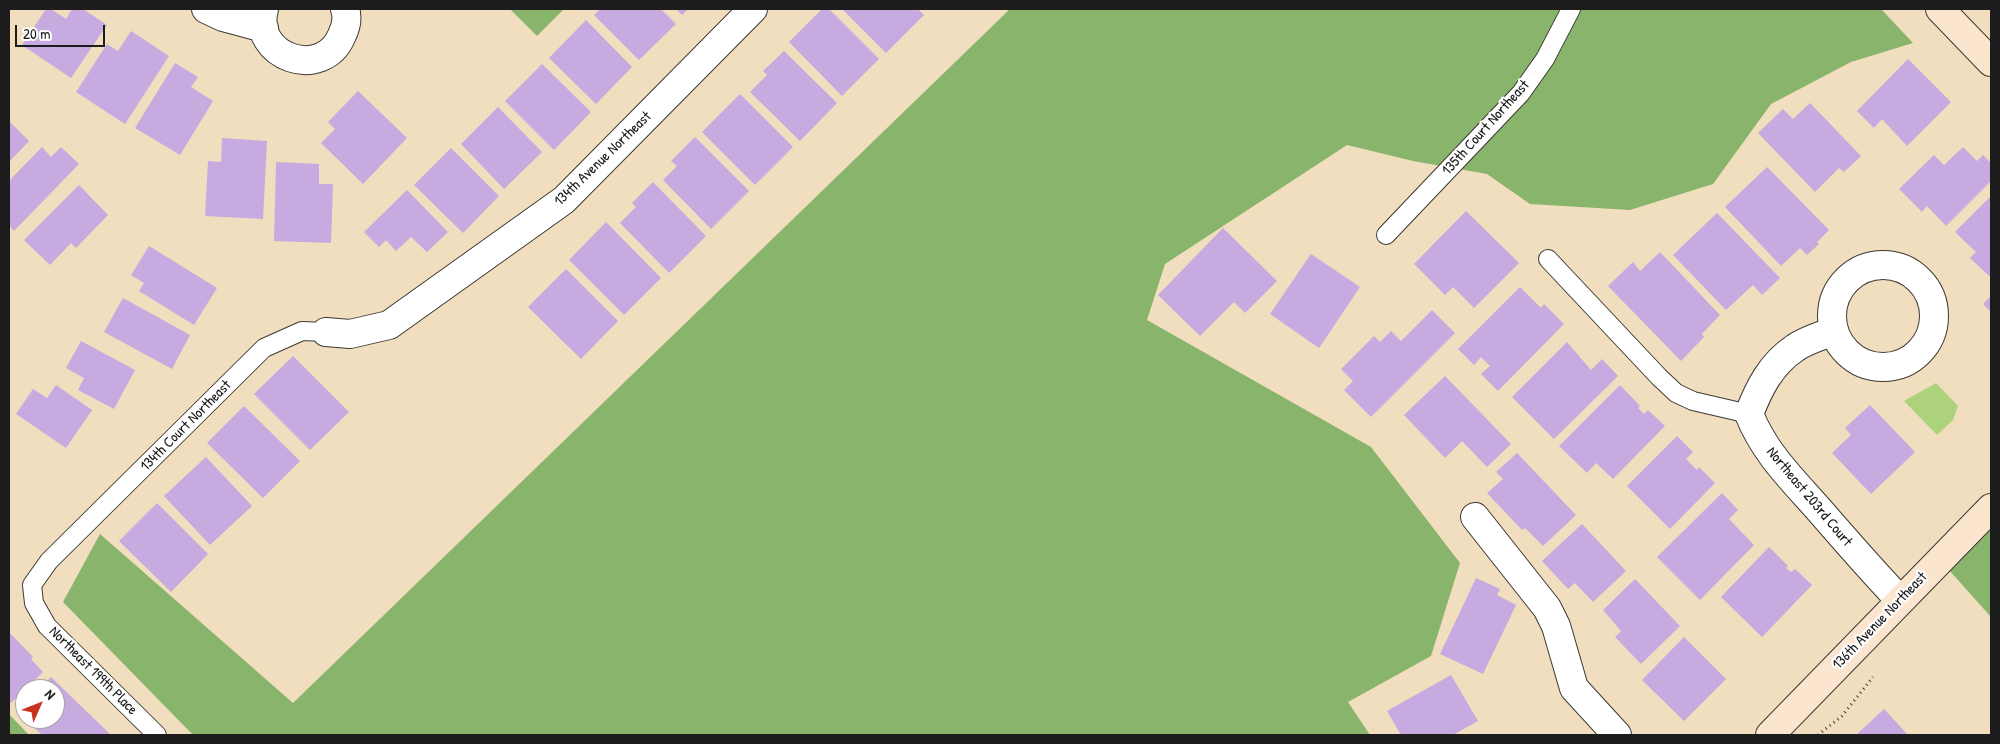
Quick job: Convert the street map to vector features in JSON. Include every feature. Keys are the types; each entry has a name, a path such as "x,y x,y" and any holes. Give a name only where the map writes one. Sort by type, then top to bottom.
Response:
{"street":[{"path":"206,9 223,17 264,18 269,41 278,52 291,58 305,61 319,58 331,51 340,41 346,28 345,9"},
{"name":"134th Avenue Northeast","path":"389,325 564,200 753,9"},
{"path":"1940,9 1991,62"},
{"name":"134th Court Northeast","path":"326,332 350,334 389,325"},
{"path":"1749,414 1759,388 1773,367 1796,347 1834,331"},
{"name":"Northeast 203rd Court","path":"1749,414 1757,433 1770,455 1871,570 1900,600"},
{"name":"136th Avenue Northeast","path":"1777,733 1900,600 1991,508"},
{"path":"1475,517 1547,608 1556,626 1574,688 1617,735"}],"lane":[{"name":"135th Court Northeast","path":"1386,235 1521,93 1546,59 1571,9"},
{"path":"1548,259 1676,393 1694,401 1749,414"},
{"name":"134th Court Northeast","path":"34,603 32,585 49,561 264,348 302,331 326,332"},
{"name":"Northeast 199th Place","path":"34,603 47,626 157,735"}],"path":[{"path":"1818,735 1842,716 1873,677"}],"green space":[{"path":"510,9 564,9 537,36"},
{"path":"1010,9 1881,9 1913,43 1851,62 1771,104 1713,184 1630,210 1530,204 1487,174 1413,161 1347,145 1165,264 1147,320 1371,447 1460,563 1431,656 1348,702 1370,735 193,735 63,602 100,534 293,703"},
{"path":"1936,383 1958,406 1953,420 1937,435 1904,401"},
{"path":"1991,529 1991,617 1949,570"},
{"path":"9,714 15,720 15,729 23,729 29,735 9,735"}],"building":[{"path":"46,9 51,9 66,19 72,9 83,9 107,25 71,78 22,45"},
{"path":"600,9 661,9 676,24 639,60 594,15"},
{"path":"676,9 688,9 682,15"},
{"path":"822,9 829,9 879,59 842,96 789,42"},
{"path":"842,9 918,9 924,15 886,53"},
{"path":"586,20 632,67 596,104 549,58"},
{"path":"131,31 169,56 125,124 76,92 107,44 118,51"},
{"path":"784,51 837,103 800,141 750,92 767,75 763,71"},
{"path":"1908,59 1951,102 1907,146 1882,119 1874,128 1857,111"},
{"path":"175,63 198,77 191,87 213,101 180,155 135,128"},
{"path":"542,64 591,112 554,150 505,101"},
{"path":"358,91 407,138 363,184 321,143 335,129 328,122"},
{"path":"740,94 793,147 755,185 702,132"},
{"path":"1810,103 1861,156 1844,172 1839,168 1815,192 1758,133 1783,109 1793,119"},
{"path":"498,107 542,152 504,189 461,144"},
{"path":"9,121 29,141 9,162"},
{"path":"695,137 749,191 711,229 663,180 677,166 671,161"},
{"path":"222,138 267,141 263,219 205,216 208,161 221,162"},
{"path":"42,147 51,157 61,147 79,164 14,231 9,225 9,181"},
{"path":"1963,147 1977,161 1983,155 1991,163 1991,181 1946,226 1927,206 1922,212 1899,189 1934,155 1944,165"},
{"path":"451,148 499,196 463,233 414,185"},
{"path":"276,162 319,164 319,184 333,184 331,243 274,241"},
{"path":"1767,167 1829,230 1817,242 1819,244 1807,255 1800,248 1781,266 1725,207"},
{"path":"653,182 706,236 669,273 620,223 636,207 632,203"},
{"path":"79,185 108,215 76,248 71,243 50,265 24,240"},
{"path":"407,190 448,232 427,252 411,237 396,251 386,240 379,247 364,232"},
{"path":"1991,196 1991,276 1989,276 1970,258 1976,252 1955,232"},
{"path":"1466,211 1519,263 1474,308 1453,287 1445,295 1414,264"},
{"path":"1717,213 1780,278 1762,295 1753,285 1726,310 1673,255"},
{"path":"606,222 661,278 624,315 569,260"},
{"path":"1223,228 1277,281 1245,313 1234,302 1200,336 1158,295"},
{"path":"149,246 217,288 194,325 139,291 144,283 131,275"},
{"path":"1660,252 1720,315 1702,334 1704,337 1681,361 1608,286 1633,262 1640,271"},
{"path":"1311,254 1360,287 1319,348 1270,314"},
{"path":"566,269 618,321 581,359 528,307"},
{"path":"1520,287 1541,308 1544,304 1564,324 1498,391 1481,374 1490,366 1481,357 1474,365 1458,349"},
{"path":"1991,296 1991,312 1983,304"},
{"path":"123,298 190,335 172,369 104,332"},
{"path":"1432,310 1455,333 1371,417 1344,390 1353,381 1341,369 1374,336 1380,342 1391,331 1401,341"},
{"path":"81,341 135,370 114,409 78,390 84,378 66,368"},
{"path":"1567,342 1591,370 1602,359 1618,376 1554,439 1512,397"},
{"path":"293,356 349,412 310,450 254,394"},
{"path":"1445,376 1511,444 1487,467 1462,441 1445,458 1404,415"},
{"path":"56,385 92,410 66,448 16,414 33,389 47,398"},
{"path":"1620,385 1640,406 1638,408 1644,414 1648,410 1665,426 1613,479 1596,463 1587,473 1559,446"},
{"path":"1870,405 1915,452 1871,494 1832,453 1851,435 1845,428"},
{"path":"244,406 300,461 263,498 207,443"},
{"path":"1677,436 1693,452 1686,459 1697,470 1699,467 1715,483 1670,529 1627,486"},
{"path":"1517,453 1576,515 1543,546 1525,528 1522,530 1487,493 1503,479 1496,472"},
{"path":"206,457 252,506 210,545 164,496"},
{"path":"1722,493 1738,510 1729,519 1754,545 1700,600 1657,557"},
{"path":"157,503 208,554 171,592 119,541"},
{"path":"1582,524 1626,571 1593,602 1575,583 1568,589 1542,561"},
{"path":"1769,547 1788,566 1786,568 1791,572 1795,569 1812,585 1762,637 1721,597"},
{"path":"1476,578 1500,589 1497,595 1516,605 1483,674 1440,654"},
{"path":"1635,579 1680,626 1641,664 1615,637 1621,631 1603,610"},
{"path":"9,632 33,657 31,659 43,672 36,679 15,679 15,699 11,703 9,701"},
{"path":"1684,637 1726,679 1684,721 1642,680"},
{"path":"1451,675 1478,721 1453,735 1401,735 1387,711"},
{"path":"65,691 111,735 42,735 35,729 65,729"},
{"path":"1884,709 1908,735 1856,735"}]}
